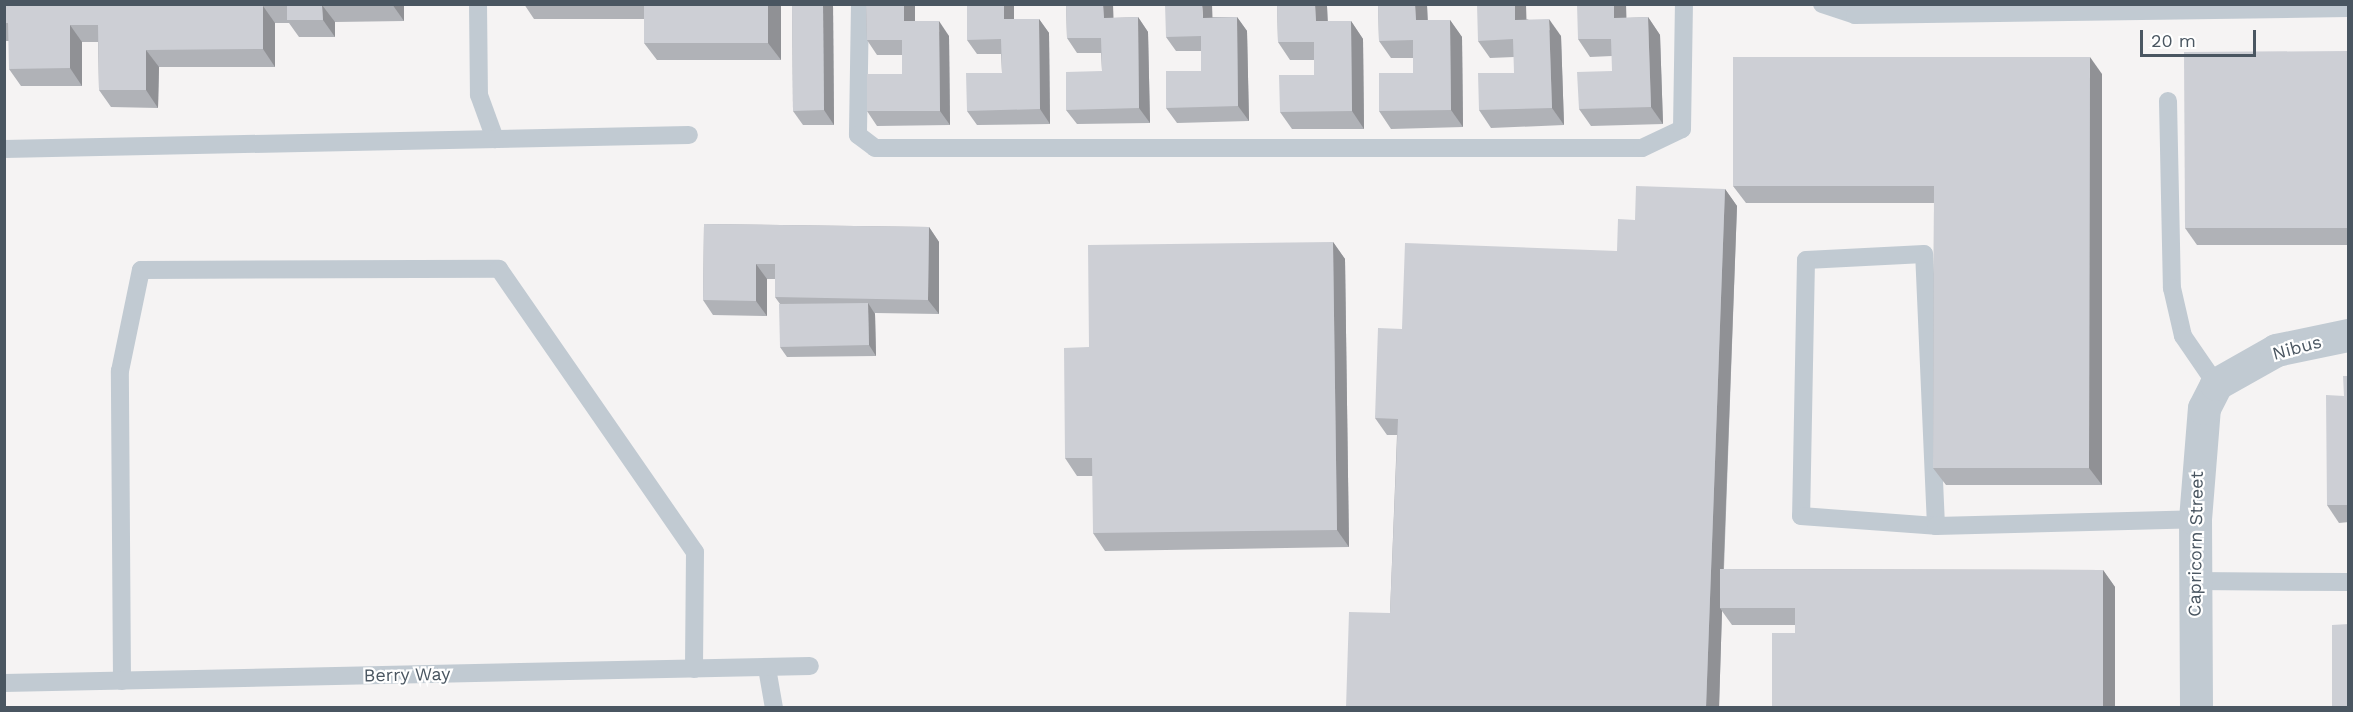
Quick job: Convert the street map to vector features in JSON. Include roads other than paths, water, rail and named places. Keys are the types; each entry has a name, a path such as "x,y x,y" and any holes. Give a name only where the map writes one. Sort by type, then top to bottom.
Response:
{"street":[{"name":"Nibus","path":"2216,384 2276,350 2349,335"},
{"name":"Capricorn Street","path":"2196,708 2195,519 2204,408 2216,384"}],"lane":[{"path":"478,4 479,95 495,139"},
{"path":"860,4 858,135 875,148 1642,148 1682,129 1684,4"},
{"path":"1822,4 1855,15 2063,8 2342,7"},
{"path":"2168,100 2172,288 2183,336 2216,384"},
{"path":"4,149 689,135"},
{"path":"1936,526 1924,254 1806,260 1801,516 1936,526 2195,519"},
{"path":"122,681 120,371 141,270 499,269 695,552 694,669"},
{"path":"2194,581 2349,582"},
{"name":"Berry Way","path":"4,683 810,666"},
{"path":"767,668 774,708"}]}
